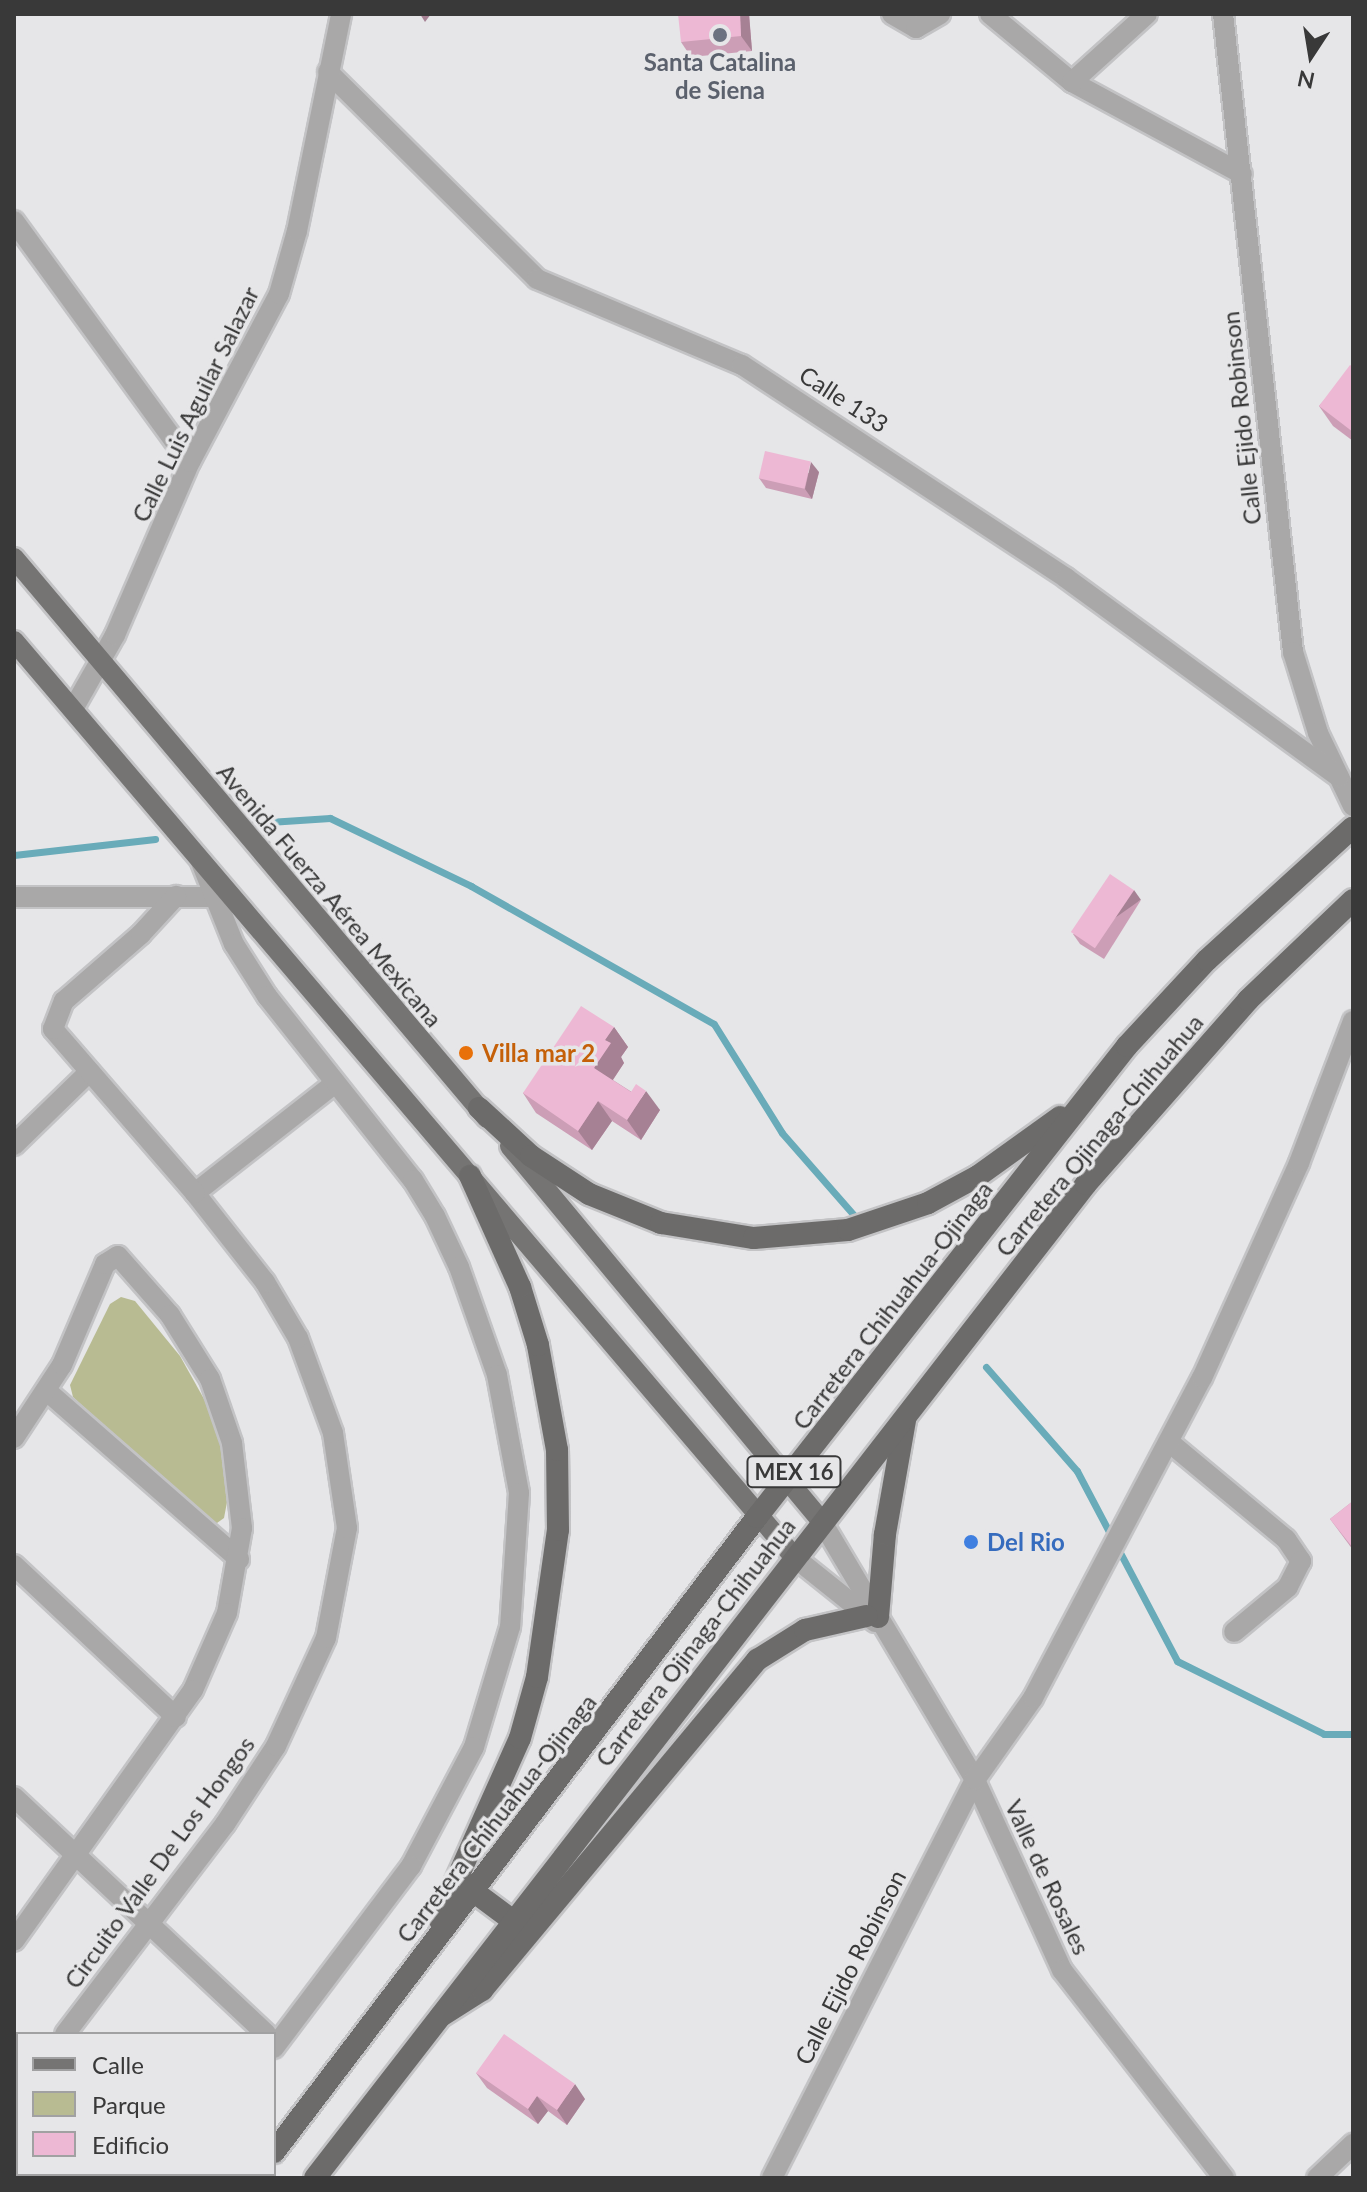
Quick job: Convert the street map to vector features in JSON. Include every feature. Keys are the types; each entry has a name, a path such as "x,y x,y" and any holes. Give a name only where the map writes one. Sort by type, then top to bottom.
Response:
{"highway":[{"name":"Carretera Chihuahua-Ojinaga","path":"276,2149 757,1517 1086,1097 1207,960 1353,827"},
{"name":"Carretera Ojinaga-Chihuahua","path":"315,2178 794,1557 1146,1113 1248,1000 1353,900"},
{"path":"479,1108 531,1156 589,1194 700,1233 783,1238 848,1230 928,1203 1020,1148 1086,1097"},
{"path":"416,1965 481,1833 520,1738 537,1677 558,1530 557,1450 538,1345 520,1287 470,1176"},
{"path":"436,2018 482,1990 757,1660 805,1630 877,1622 885,1534 906,1414"},
{"path":"473,1891 512,1920"}],"main road":[{"name":"Avenida Fuerza Aérea Mexicana","path":"14,558 479,1108 822,1522"},
{"path":"14,641 197,851 757,1517 794,1557"}],"street":[{"name":"Calle Luis Aguilar Salazar","path":"73,709 100,662 190,462 279,294 297,231 341,14"},
{"path":"892,14 916,28 940,14"},
{"path":"990,14 1072,82 1242,174"},
{"path":"1072,82 1147,14"},
{"name":"Calle Ejido Robinson","path":"1223,14 1293,652 1305,698 1353,806"},
{"name":"Calle 133","path":"328,72 537,279 742,365 1066,578 1339,777"},
{"path":"14,221 190,462"},
{"path":"197,851 214,897 259,983 334,1084 413,1180 435,1216 476,1309 510,1441 519,1493 518,1559 500,1666 456,1788 411,1866 276,2038"},
{"name":"Circuito Valle De Los Hongos","path":"67,2032 151,1926 225,1824 307,1687 340,1586 347,1528 333,1433 298,1338 265,1282 195,1193 56,1036 52,1021 59,1007 176,896"},
{"path":"14,897 214,897"},
{"name":"Calle Ejido Robinson","path":"772,2178 975,1780 1033,1698 1169,1442 1299,1163 1353,1021"},
{"path":"14,1145 89,1072"},
{"path":"195,1193 334,1084"},
{"path":"14,1438 48,1392 105,1264 118,1256 170,1315 215,1392 241,1490 239,1559 209,1659 176,1717 14,1941"},
{"path":"48,1392 239,1559"},
{"path":"1169,1442 1286,1539 1301,1561 1288,1587 1234,1632"},
{"name":"Valle de Rosales","path":"822,1522 877,1622 931,1702 975,1780 1062,1970 1224,2178"},
{"path":"794,1557 877,1622"},
{"path":"14,1565 176,1717"},
{"path":"14,1797 262,2032"},
{"path":"1317,2178 1353,2144"}],"green space":[{"path":"121,1297 135,1301 180,1356 213,1415 224,1461 227,1502 224,1518 217,1523 205,1521 73,1397 70,1385 110,1304"}],"building":[{"path":"678,14 740,14 741,36 681,42"},
{"path":"1350,365 1353,367 1353,432 1319,406"},
{"path":"765,451 811,462 804,489 759,478"},
{"path":"1110,874 1134,890 1095,948 1071,932"},
{"path":"581,1006 614,1027 605,1040 611,1043 594,1068 631,1092 636,1084 646,1091 627,1120 598,1101 578,1131 523,1093"},
{"path":"1353,1501 1353,1548 1330,1519"},
{"path":"504,2034 575,2084 557,2110 537,2096 528,2109 476,2073"}],"waterway":[{"path":"269,822 330,818 471,886 714,1024 782,1133 853,1214"},
{"path":"14,855 155,839"},
{"path":"986,1367 1077,1471 1177,1661 1324,1734 1353,1734"}],"place":[{"name":"Santa Catalina de Siena","path":"720,35"},
{"name":"Villa mar 2","path":"466,1053"},
{"name":"Del Rio","path":"971,1542"}]}
